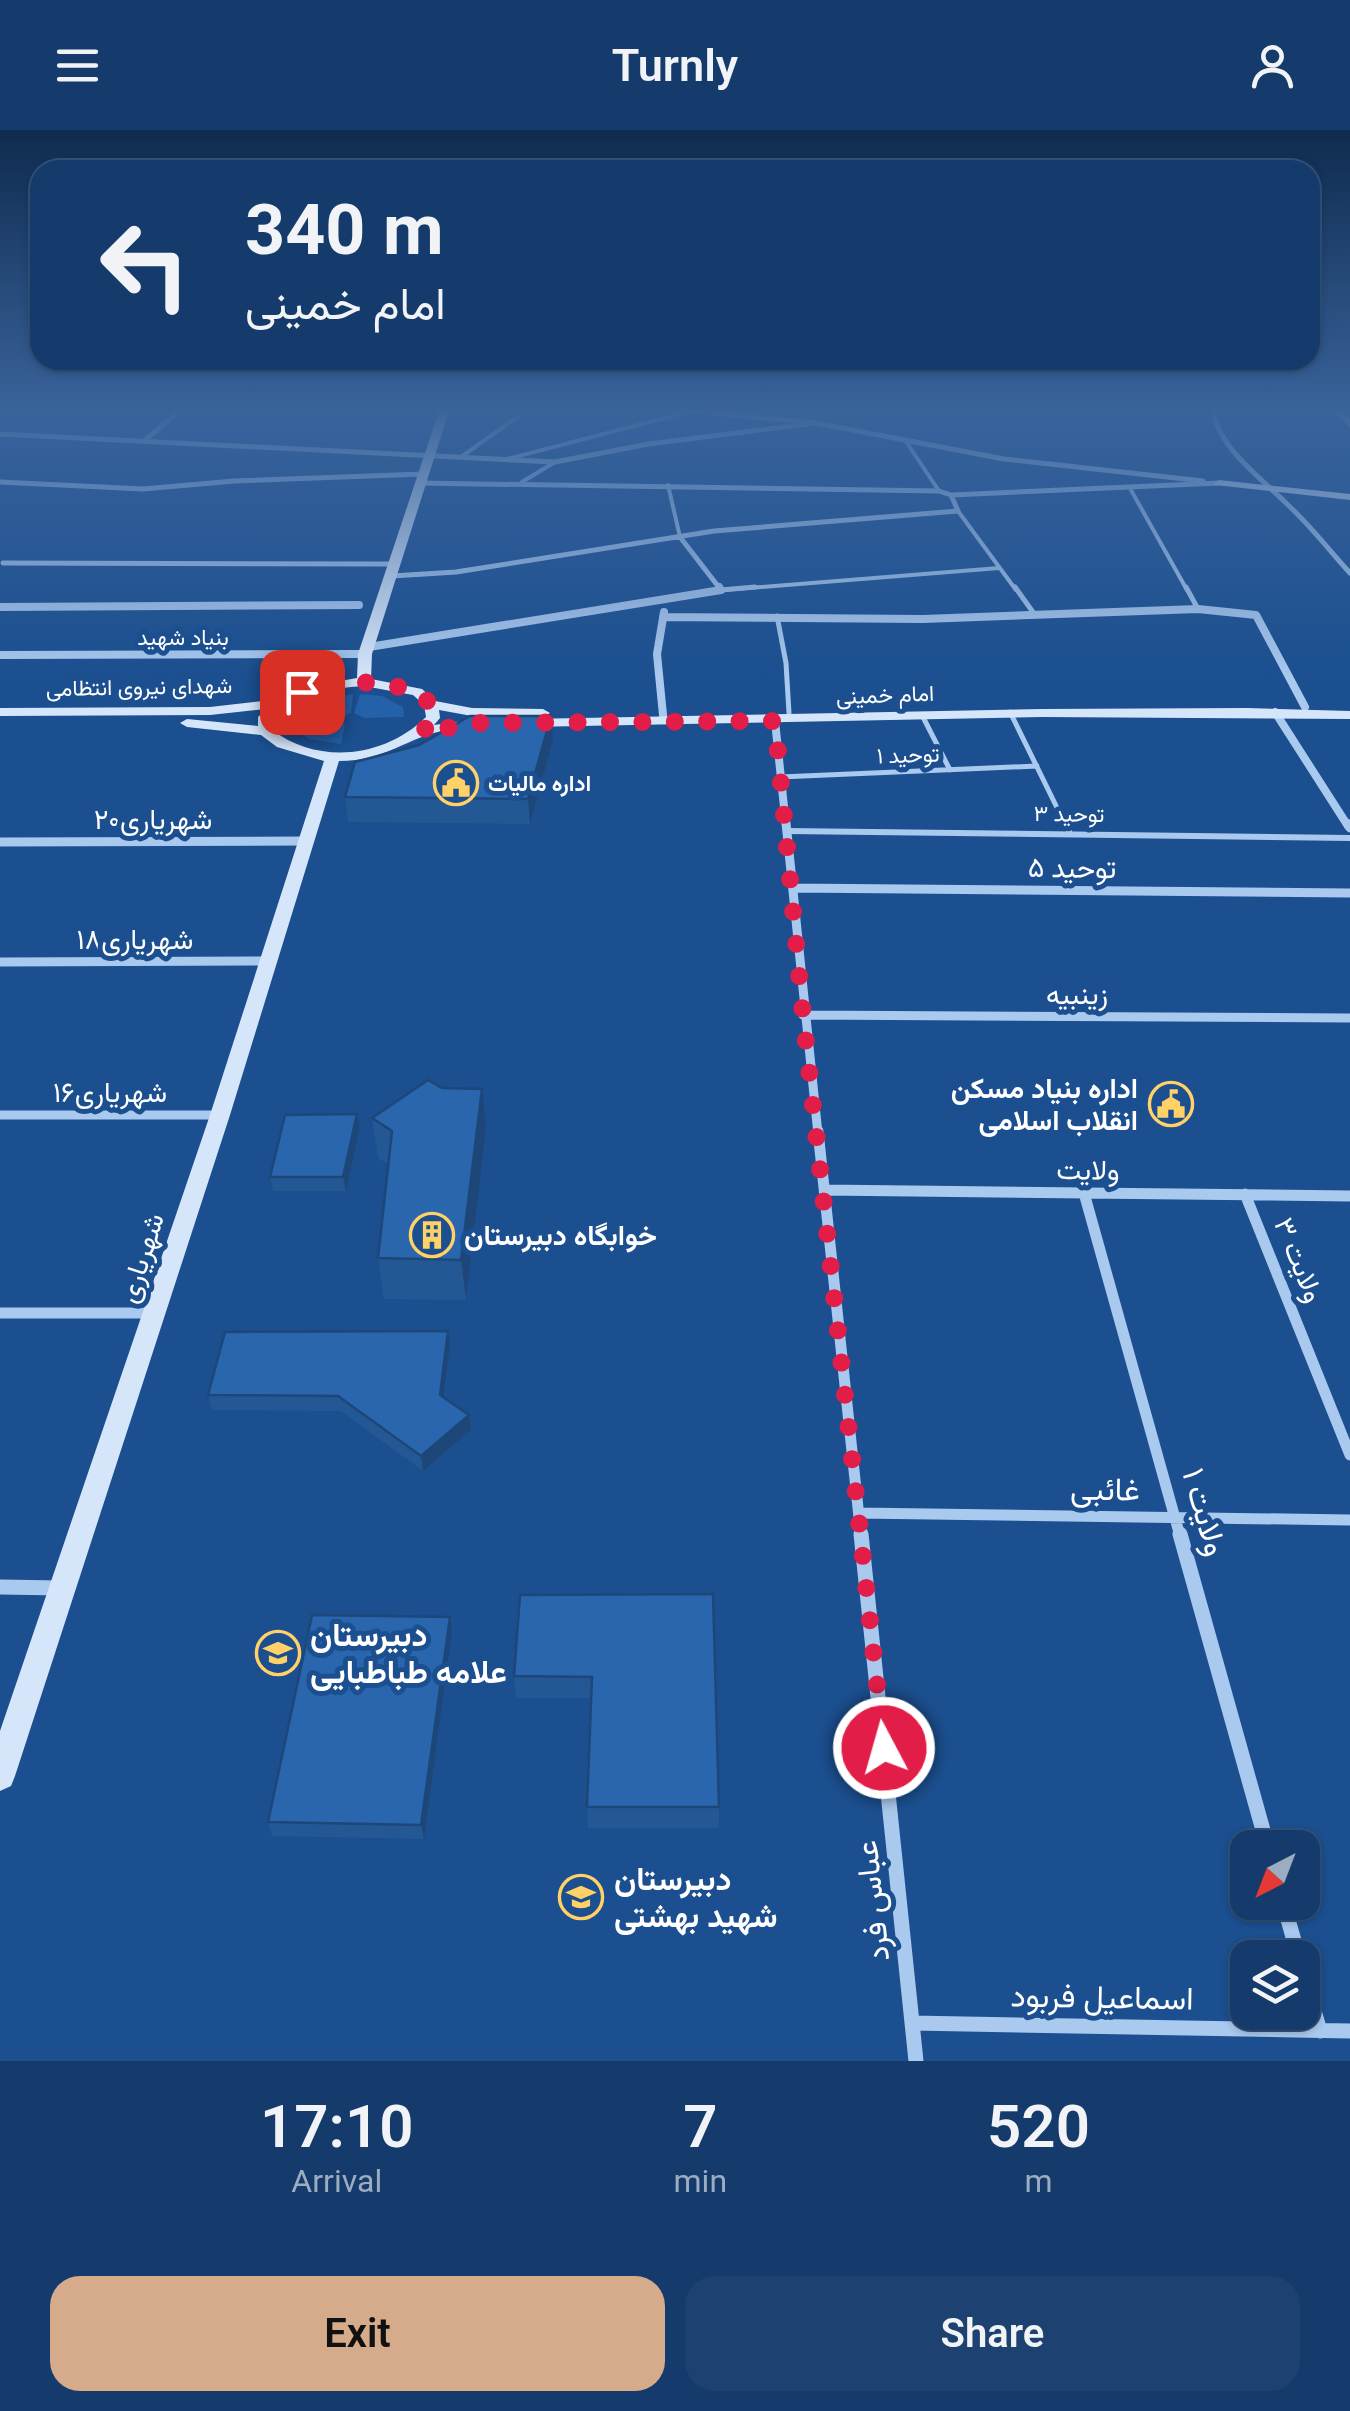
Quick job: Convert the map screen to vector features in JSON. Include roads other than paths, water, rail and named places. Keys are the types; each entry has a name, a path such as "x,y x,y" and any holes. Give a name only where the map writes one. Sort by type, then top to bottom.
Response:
{"main road":[{"path":"364,682 367,650 415,498"},
{"name":"امام خمینی","path":"364,682 417,692 431,704 472,712 923,717 1165,709 1350,712"},
{"name":"شهدای نیروی انتظامی","path":"0,712 210,711 279,703 332,684 364,682"},
{"name":"امام خمینی","path":"264,731 277,744 302,753 334,756 368,754 400,745 422,733 472,723 782,717 1161,701 1350,712"},
{"path":"264,731 265,717 279,703"},
{"path":"422,733 433,718 431,704"},
{"name":"شهدای نیروی انتظامی","path":"0,722 201,723 264,731"},
{"name":"شهریاری","path":"0,1776 220,1115 334,756"}],"street":[{"path":"1,562 456,572 680,537 958,511 952,498"},
{"path":"1279,498 1350,573"},
{"path":"680,537 720,590"},
{"name":"بنیاد شهید","path":"0,655 367,650 720,590"},
{"path":"663,715 657,654 665,601"},
{"path":"0,607 359,605"},
{"path":"663,617 923,619 1198,610 1256,615 1306,707"},
{"path":"1275,712 1350,828"},
{"name":"عباس فرد","path":"782,717 780,777 803,1015 825,1190 916,2061"},
{"name":"شهریاری۲۰","path":"0,842 307,841"},
{"name":"توحید ۵","path":"793,888 1350,893"},
{"name":"شهریاری۱۸","path":"0,962 270,960"},
{"name":"زینبیه","path":"803,1015 1350,1018"},
{"name":"شهریاری۱۶","path":"0,1115 220,1115"},
{"name":"ولایت","path":"825,1190 1350,1196"},
{"name":"ولایت ۱","path":"1084,1193 1263,1830"},
{"name":"ولایت ۳","path":"1246,1194 1350,1455"},
{"path":"0,1313 154,1312"},
{"name":"غائبی","path":"859,1513 1350,1520"},
{"path":"0,1587 62,1588"},
{"name":"اسماعیل فربود","path":"912,2024 1230,2029"},
{"name":"اسماعیل فربود","path":"1320,2030 1350,2031"}],"lane":[{"path":"671,498 680,537"},
{"path":"1136,498 1198,610"},
{"path":"958,511 1035,615"},
{"path":"720,590 999,568"},
{"path":"777,616 786,662 782,717"},
{"path":"1010,712 1069,832"},
{"path":"923,717 950,770"},
{"name":"توحید ۱","path":"780,777 1037,766"},
{"name":"توحید ۳","path":"786,831 1350,838"}],"place":[{"name":"اداره مالیات","path":"456,783"},
{"name":"اداره بنیاد مسکن انقلاب اسلامی","path":"1171,1104"},
{"name":"خوابگاه دبیرستان","path":"432,1235"},
{"name":"دبیرستان علامه طباطبایی","path":"278,1653"},
{"name":"دبیرستان شهید بهشتی","path":"581,1897"}]}
